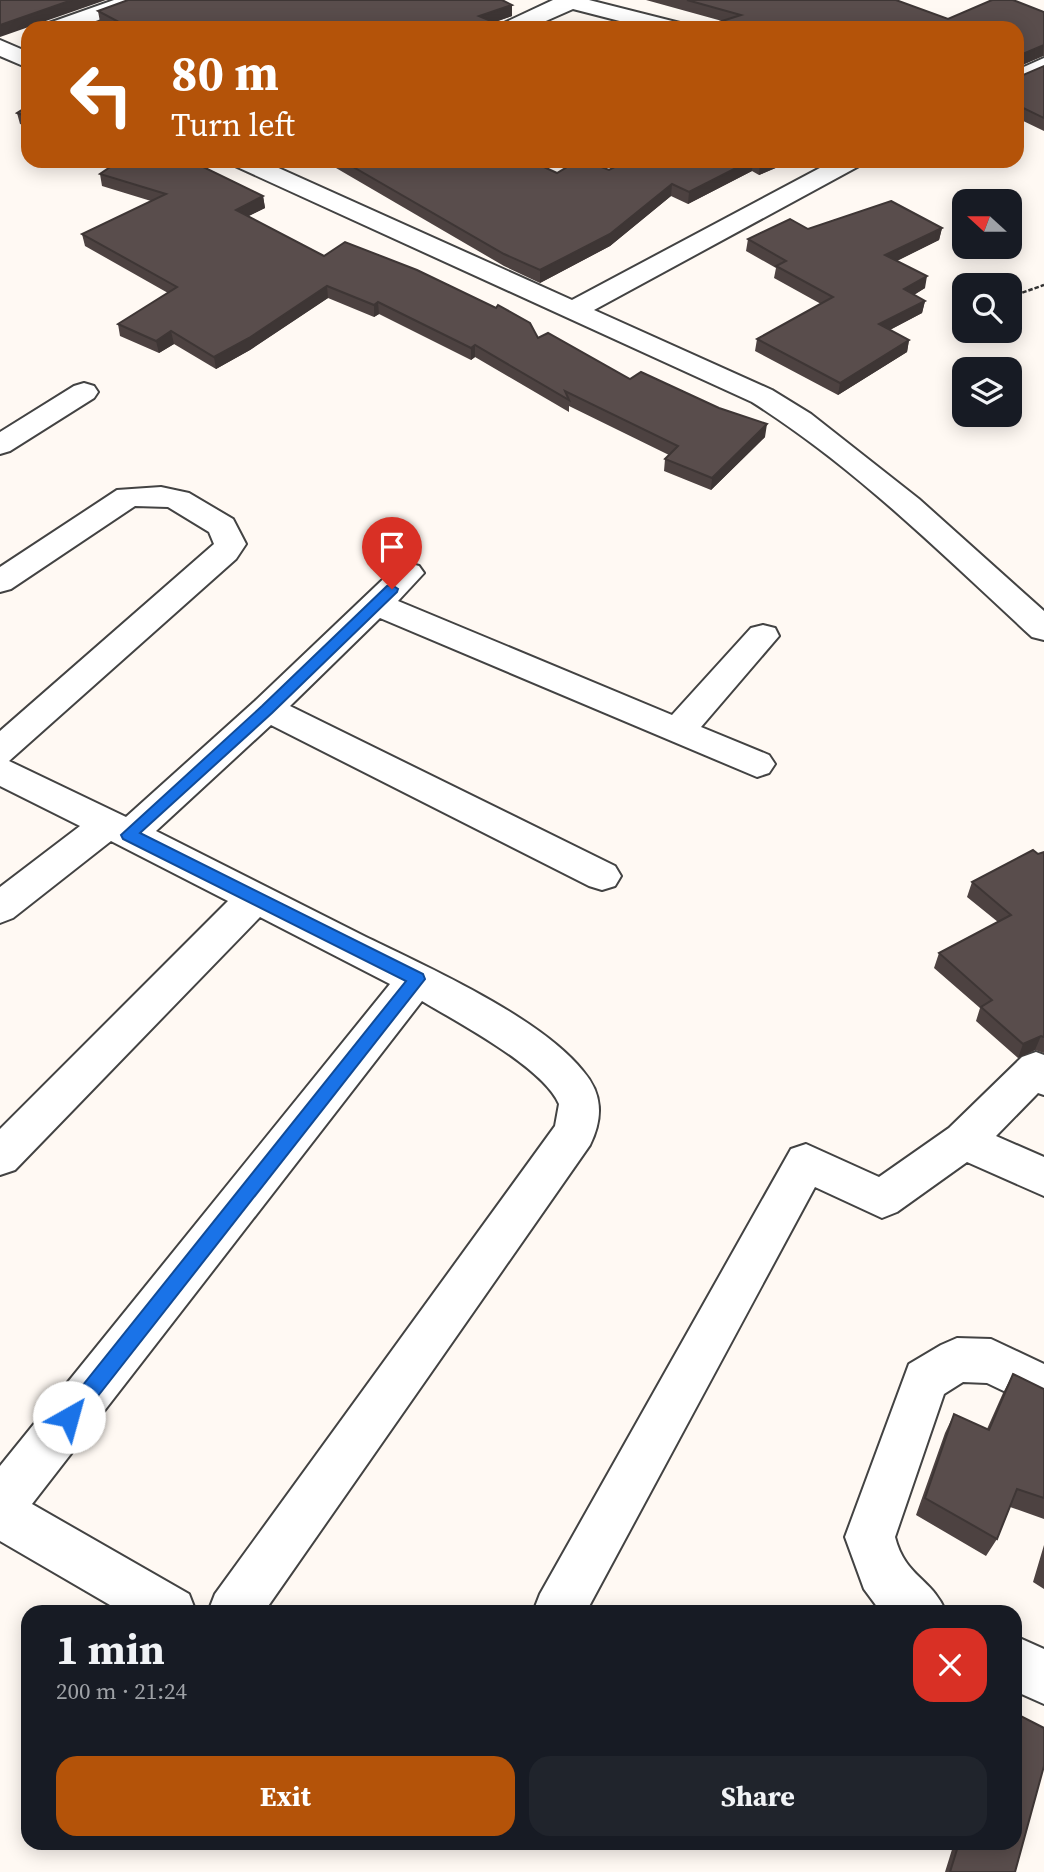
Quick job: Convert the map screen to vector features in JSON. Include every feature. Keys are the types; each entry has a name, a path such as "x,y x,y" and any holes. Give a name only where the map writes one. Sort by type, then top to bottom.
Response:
{"street":[{"path":"76,21 134,0"},
{"path":"526,21 567,1 645,21"},
{"path":"1,48 21,41"},
{"path":"1,48 21,58"},
{"path":"1024,75 1044,65"},
{"path":"258,168 572,311 723,376 811,426 911,508 1044,629"},
{"path":"572,311 837,168"},
{"path":"0,445 84,392"},
{"path":"0,582 128,497 161,496 178,500 222,526 230,544 225,552 0,751"},
{"path":"0,908 119,829 267,709 408,573"},
{"path":"376,604 757,764"},
{"path":"677,731 763,636"},
{"path":"267,709 602,876"},
{"path":"0,771 417,979 538,1054 561,1073 579,1101 575,1132 238,1605"},
{"path":"0,1157 254,899"},
{"path":"0,1505 417,979"},
{"path":"562,1605 806,1162 882,1199 964,1141 1036,1069 1044,1078"},
{"path":"964,1141 1044,1177"},
{"path":"912,1605 891,1589 875,1563 870,1537 926,1380 957,1360 991,1361 1044,1388"},
{"path":"0,1513 160,1605"},
{"path":"1022,1666 1044,1678"}],"path":[{"path":"1022,293 1044,285"}],"building":[{"path":"0,0 72,0 0,25"},
{"path":"128,0 502,0 512,5 479,16 491,21 117,21 98,11"},
{"path":"687,0 896,0 948,19 992,0 1013,0 1044,12 1044,45 1024,53 1024,21 722,21 741,15"},
{"path":"1044,66 1044,118 1024,108 1024,75"},
{"path":"109,168 205,168 263,196 236,210 324,256 345,242 417,270 496,308 498,305 530,323 538,338 548,333 630,379 641,372 719,408 767,424 712,478 665,459 678,446 565,391 569,400 475,345 471,348 378,302 374,305 327,286 249,338 214,357 171,331 156,341 118,324 177,287 82,234 166,194 100,174"},
{"path":"355,168 546,168 557,173 565,168 736,168 689,192 672,184 610,234 540,270 504,254"},
{"path":"891,201 942,228 885,255 927,276 904,289 925,301 879,324 909,340 840,383 757,339 833,297 776,266 786,261 748,239 790,219 808,229"},
{"path":"1033,850 1038,854 1044,852 1044,1037 1023,1044 981,1007 992,1000 939,953 1011,915 972,882"},
{"path":"1013,1374 1044,1389 1044,1498 1017,1489 997,1539 925,1498 954,1414 989,1430"},
{"path":"1022,1717 1044,1728 1044,1766 1022,1846"},
{"path":"957,1850 1021,1850 1015,1872 950,1872"}],"route":[{"path":"69,1417 417,979 129,835 267,709 392,589"}]}
